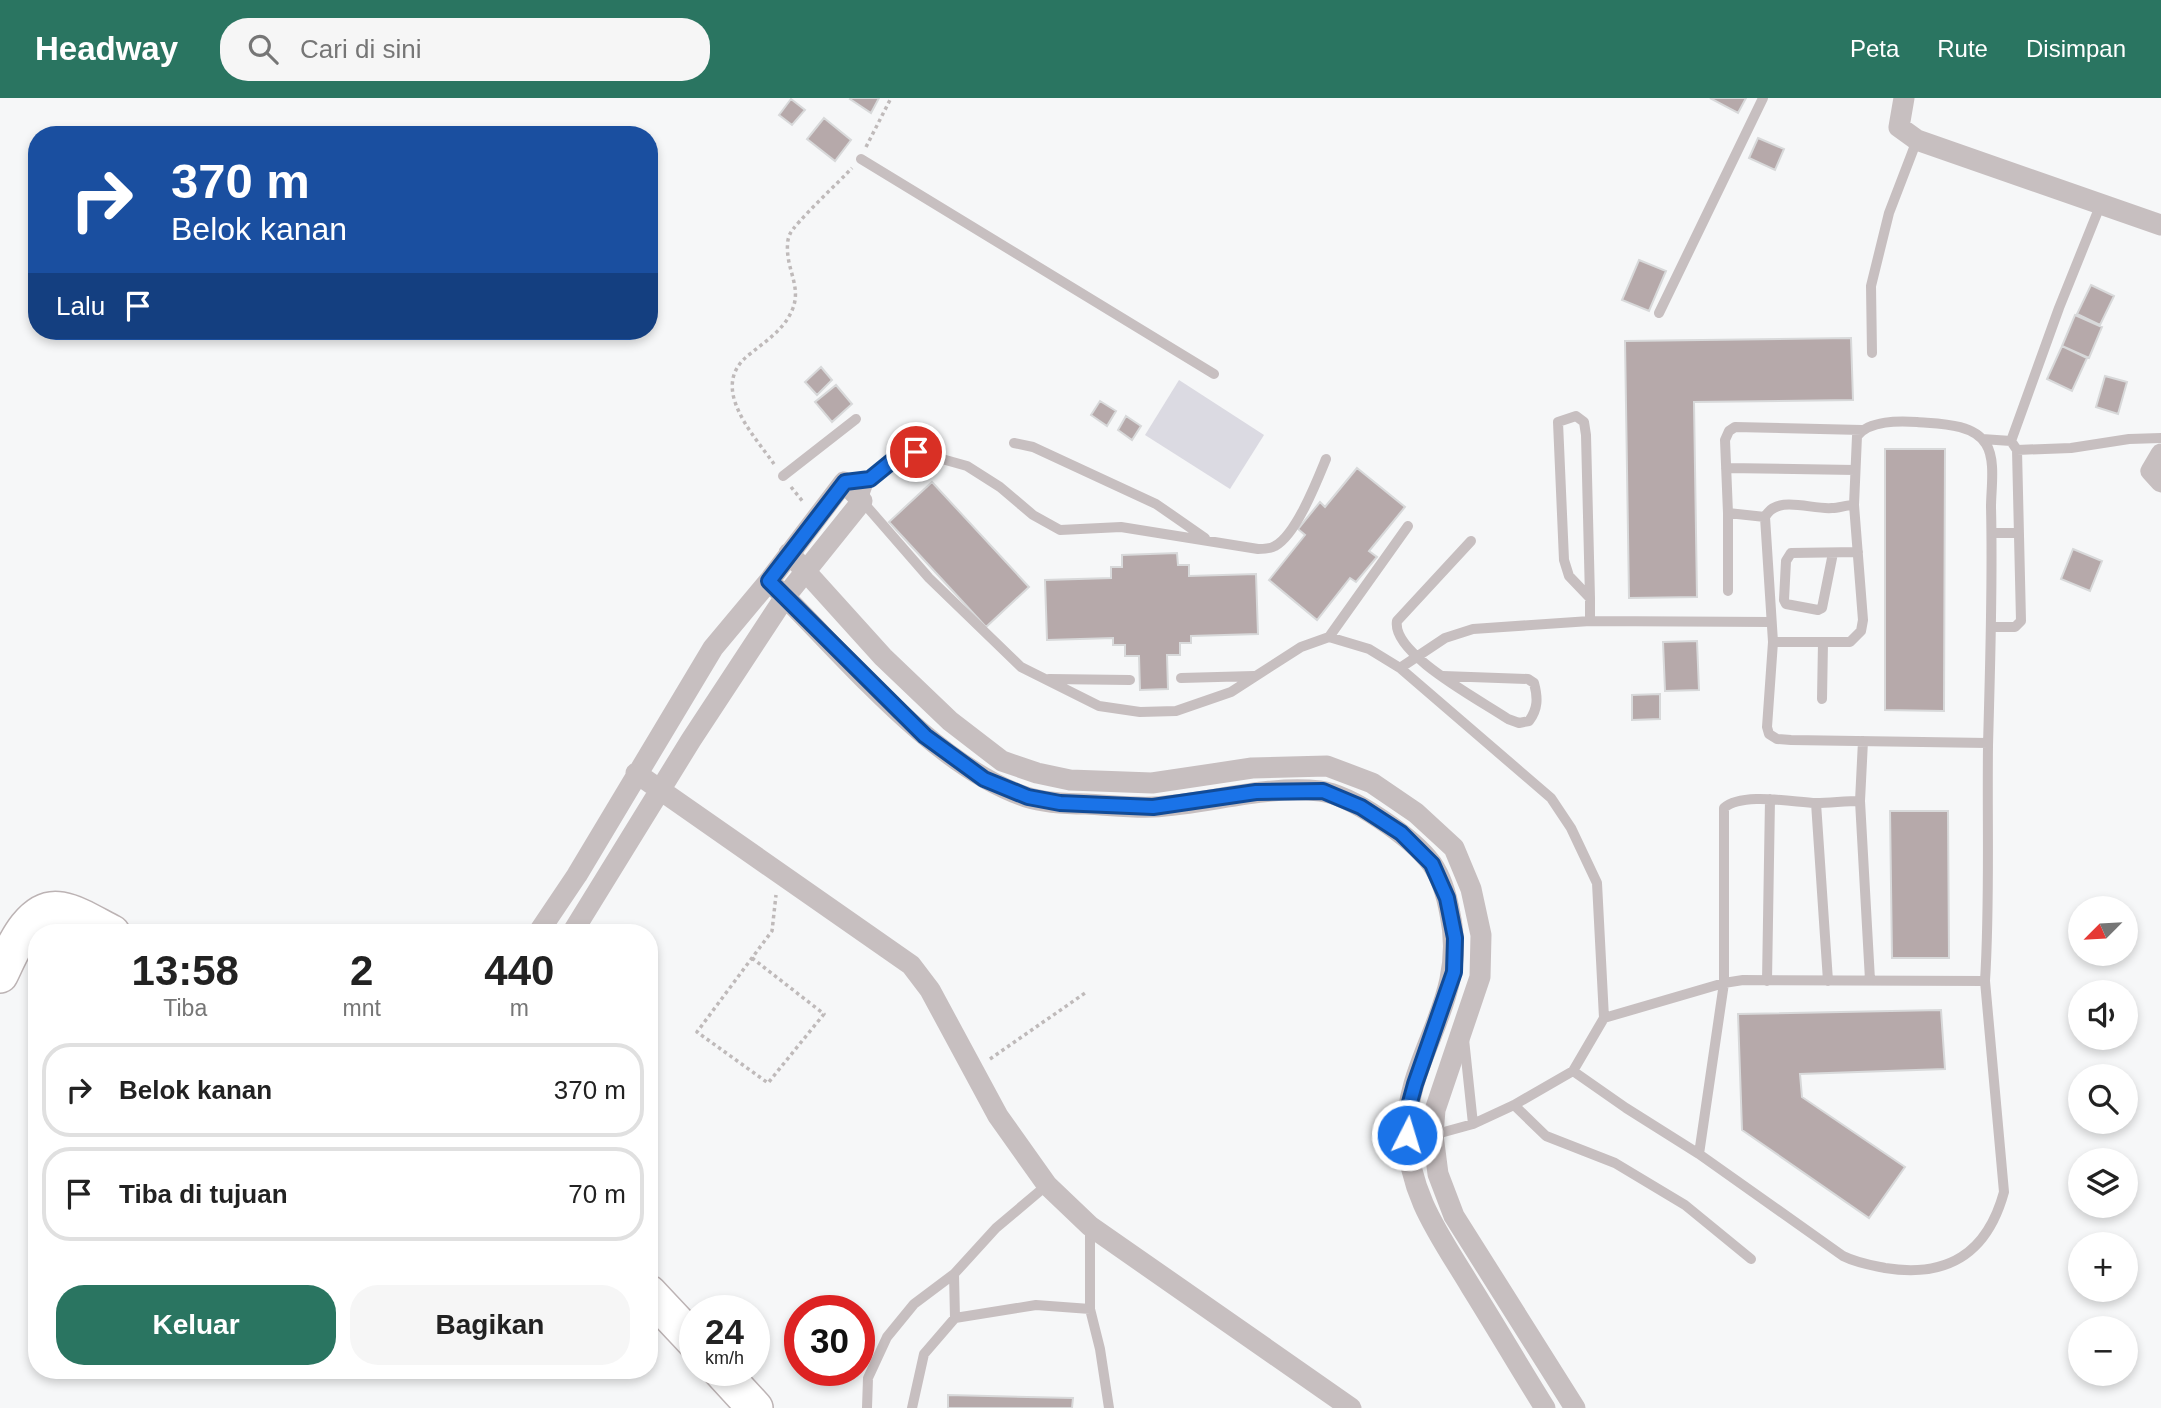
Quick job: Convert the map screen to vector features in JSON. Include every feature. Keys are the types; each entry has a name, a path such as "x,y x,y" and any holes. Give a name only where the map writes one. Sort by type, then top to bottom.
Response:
{"main road":[{"path":"29,924 48,911 57,909 70,912 94,924"},
{"path":"0,975 28,926"},
{"path":"658,1303 679,1325"},
{"path":"735,1386 755,1408"}],"street":[{"path":"1904,98 1899,127 1905,134 1917,140 2100,206 2161,225"},
{"path":"2161,454 2151,471 2161,482"},
{"path":"544,924 577,875 713,648 769,581 845,482 862,501 785,597 660,790 578,924"},
{"path":"789,553 883,657 950,721 1002,761 1037,773 1070,780 1152,783 1252,768 1327,766 1373,783 1416,813 1454,848 1471,889 1481,935 1480,977 1435,1110 1433,1135 1438,1174 1454,1216 1575,1408"},
{"path":"769,581 925,736 984,779 1028,797 1060,803 1153,807 1256,792 1323,791 1361,807 1401,833 1432,864 1447,898 1455,938 1454,972 1409,1106 1407,1135 1414,1182 1432,1225 1545,1408"},
{"path":"636,773 911,965 930,990 998,1116 1048,1185 1090,1226 1351,1408"}],"lane":[{"path":"1659,313 1763,98"},
{"path":"1872,353 1871,285 1889,213 1917,140"},
{"path":"861,159 1214,374"},
{"path":"1992,627 2015,627 2021,621 2014,446 2059,308 2100,206"},
{"path":"1590,598 1569,576 1564,560 1558,422 1576,416 1584,422 1586,435 1590,598 1590,621"},
{"path":"783,476 856,419"},
{"path":"1728,591 1726,440 1729,431 1735,427 1862,430 1902,421 1952,425 1969,430 1982,439 2014,446 2071,448 2129,439 2161,438"},
{"path":"1773,642 1850,642 1861,631 1863,620 1854,505 1857,436 1862,430"},
{"path":"1573,1071 1699,1154 1843,1256 1858,1263 1903,1271 1926,1271 1949,1265 1968,1254 1996,1218 2004,1192 1985,981 1989,899 1988,744 1992,533 1990,457 1982,439"},
{"path":"1014,443 1033,447 1156,504 1210,542"},
{"path":"1326,458 1308,499 1286,537 1275,547 1258,550 1121,527 1060,530 1033,515 1000,487 967,466 916,452 897,457 870,479 862,501 929,578 1021,667 1099,706 1140,712 1176,711 1231,692 1301,648 1329,637 1408,526"},
{"path":"1726,468 1855,470"},
{"path":"845,482 870,479"},
{"path":"1854,505 1831,508 1781,505 1772,508 1765,517 1773,642 1767,726 1769,734 1777,739 1988,744"},
{"path":"1728,513 1765,517"},
{"path":"1992,533 2019,533"},
{"path":"1443,676 1528,679 1534,683 1538,697 1535,713 1529,721 1519,723 1508,719 1443,676 1416,658 1397,634 1397,621 1471,541"},
{"path":"1833,553 1822,608 1818,610 1786,604 1787,557 1791,553 1858,552"},
{"path":"1400,668 1445,638 1473,629 1590,621 1771,622"},
{"path":"1329,637 1369,649 1400,668 1551,798 1571,828 1597,883 1604,1018 1573,1071 1514,1105 1473,1124 1433,1135 1407,1135"},
{"path":"1822,699 1823,642"},
{"path":"1181,678 1257,676"},
{"path":"1044,679 1130,680"},
{"path":"1863,741 1860,801 1870,981"},
{"path":"1699,1154 1724,982 1722,813 1729,803 1770,799 1816,803 1860,801"},
{"path":"1767,981 1770,799"},
{"path":"1816,803 1828,981"},
{"path":"1604,1018 1724,982 1985,981"},
{"path":"1461,1031 1464,1035 1473,1124"},
{"path":"1514,1105 1546,1136 1615,1163 1685,1205 1751,1259"},
{"path":"867,1408 868,1378 887,1337 914,1304 954,1274 996,1228 1048,1185"},
{"path":"1090,1226 1090,1309 1100,1349 1109,1408"},
{"path":"954,1274 955,1318"},
{"path":"912,1408 923,1354 955,1318 1035,1305 1090,1309"}],"path":[{"path":"816,519 745,423 734,403 732,385 740,363 766,344 783,326 793,308 797,292 788,255 790,234 861,159 891,98"},
{"path":"752,958 824,1014 768,1083 697,1032 772,931 779,874"},
{"path":"974,1070 1085,993"}],"shaded area":[{"path":"1179,380 1264,435 1230,489 1145,435"}],"building":[{"path":"851,98 879,98 871,113 850,99"},
{"path":"1710,98 1746,98 1738,113"},
{"path":"791,99 805,110 792,125 779,115"},
{"path":"824,118 851,140 835,161 807,139"},
{"path":"1758,138 1784,149 1775,170 1749,158"},
{"path":"1639,260 1666,271 1649,311 1622,300"},
{"path":"2091,285 2114,296 2100,325 2077,314"},
{"path":"2075,315 2102,327 2089,358 2062,346"},
{"path":"1851,338 1853,400 1694,402 1697,597 1629,598 1625,341"},
{"path":"2062,346 2087,358 2072,391 2047,379"},
{"path":"821,367 832,380 817,395 805,382"},
{"path":"2105,376 2127,382 2118,414 2096,407"},
{"path":"836,385 852,404 832,422 815,402"},
{"path":"1100,401 1116,411 1107,426 1091,415"},
{"path":"1126,416 1141,426 1132,440 1118,430"},
{"path":"1885,449 1945,449 1944,711 1885,710"},
{"path":"1357,468 1405,507 1369,551 1377,557 1356,582 1350,578 1317,620 1269,580 1305,535 1298,529 1320,502 1325,507"},
{"path":"932,482 1029,587 986,627 889,522"},
{"path":"2073,549 2102,561 2090,591 2061,579"},
{"path":"1177,553 1178,565 1189,565 1189,576 1256,574 1258,634 1191,636 1191,643 1180,643 1180,655 1167,655 1168,689 1140,690 1139,656 1125,656 1125,645 1113,645 1113,638 1047,640 1045,580 1111,578 1111,567 1122,567 1122,555"},
{"path":"1697,641 1699,690 1665,691 1663,642"},
{"path":"1660,694 1660,719 1632,720 1632,695"},
{"path":"1890,811 1948,811 1949,958 1892,958"},
{"path":"1941,1010 1945,1069 1800,1074 1802,1097 1905,1167 1869,1218 1742,1130 1738,1014"},
{"path":"948,1395 1073,1398 1072,1408 948,1408"}],"route":[{"path":"916,452 897,457 870,479 845,482 769,581 925,736 984,779 1028,797 1060,803 1153,807 1256,792 1323,791 1361,807 1401,833 1432,864 1447,898 1455,938 1454,972 1415,1084 1409,1106 1407,1135"}]}
